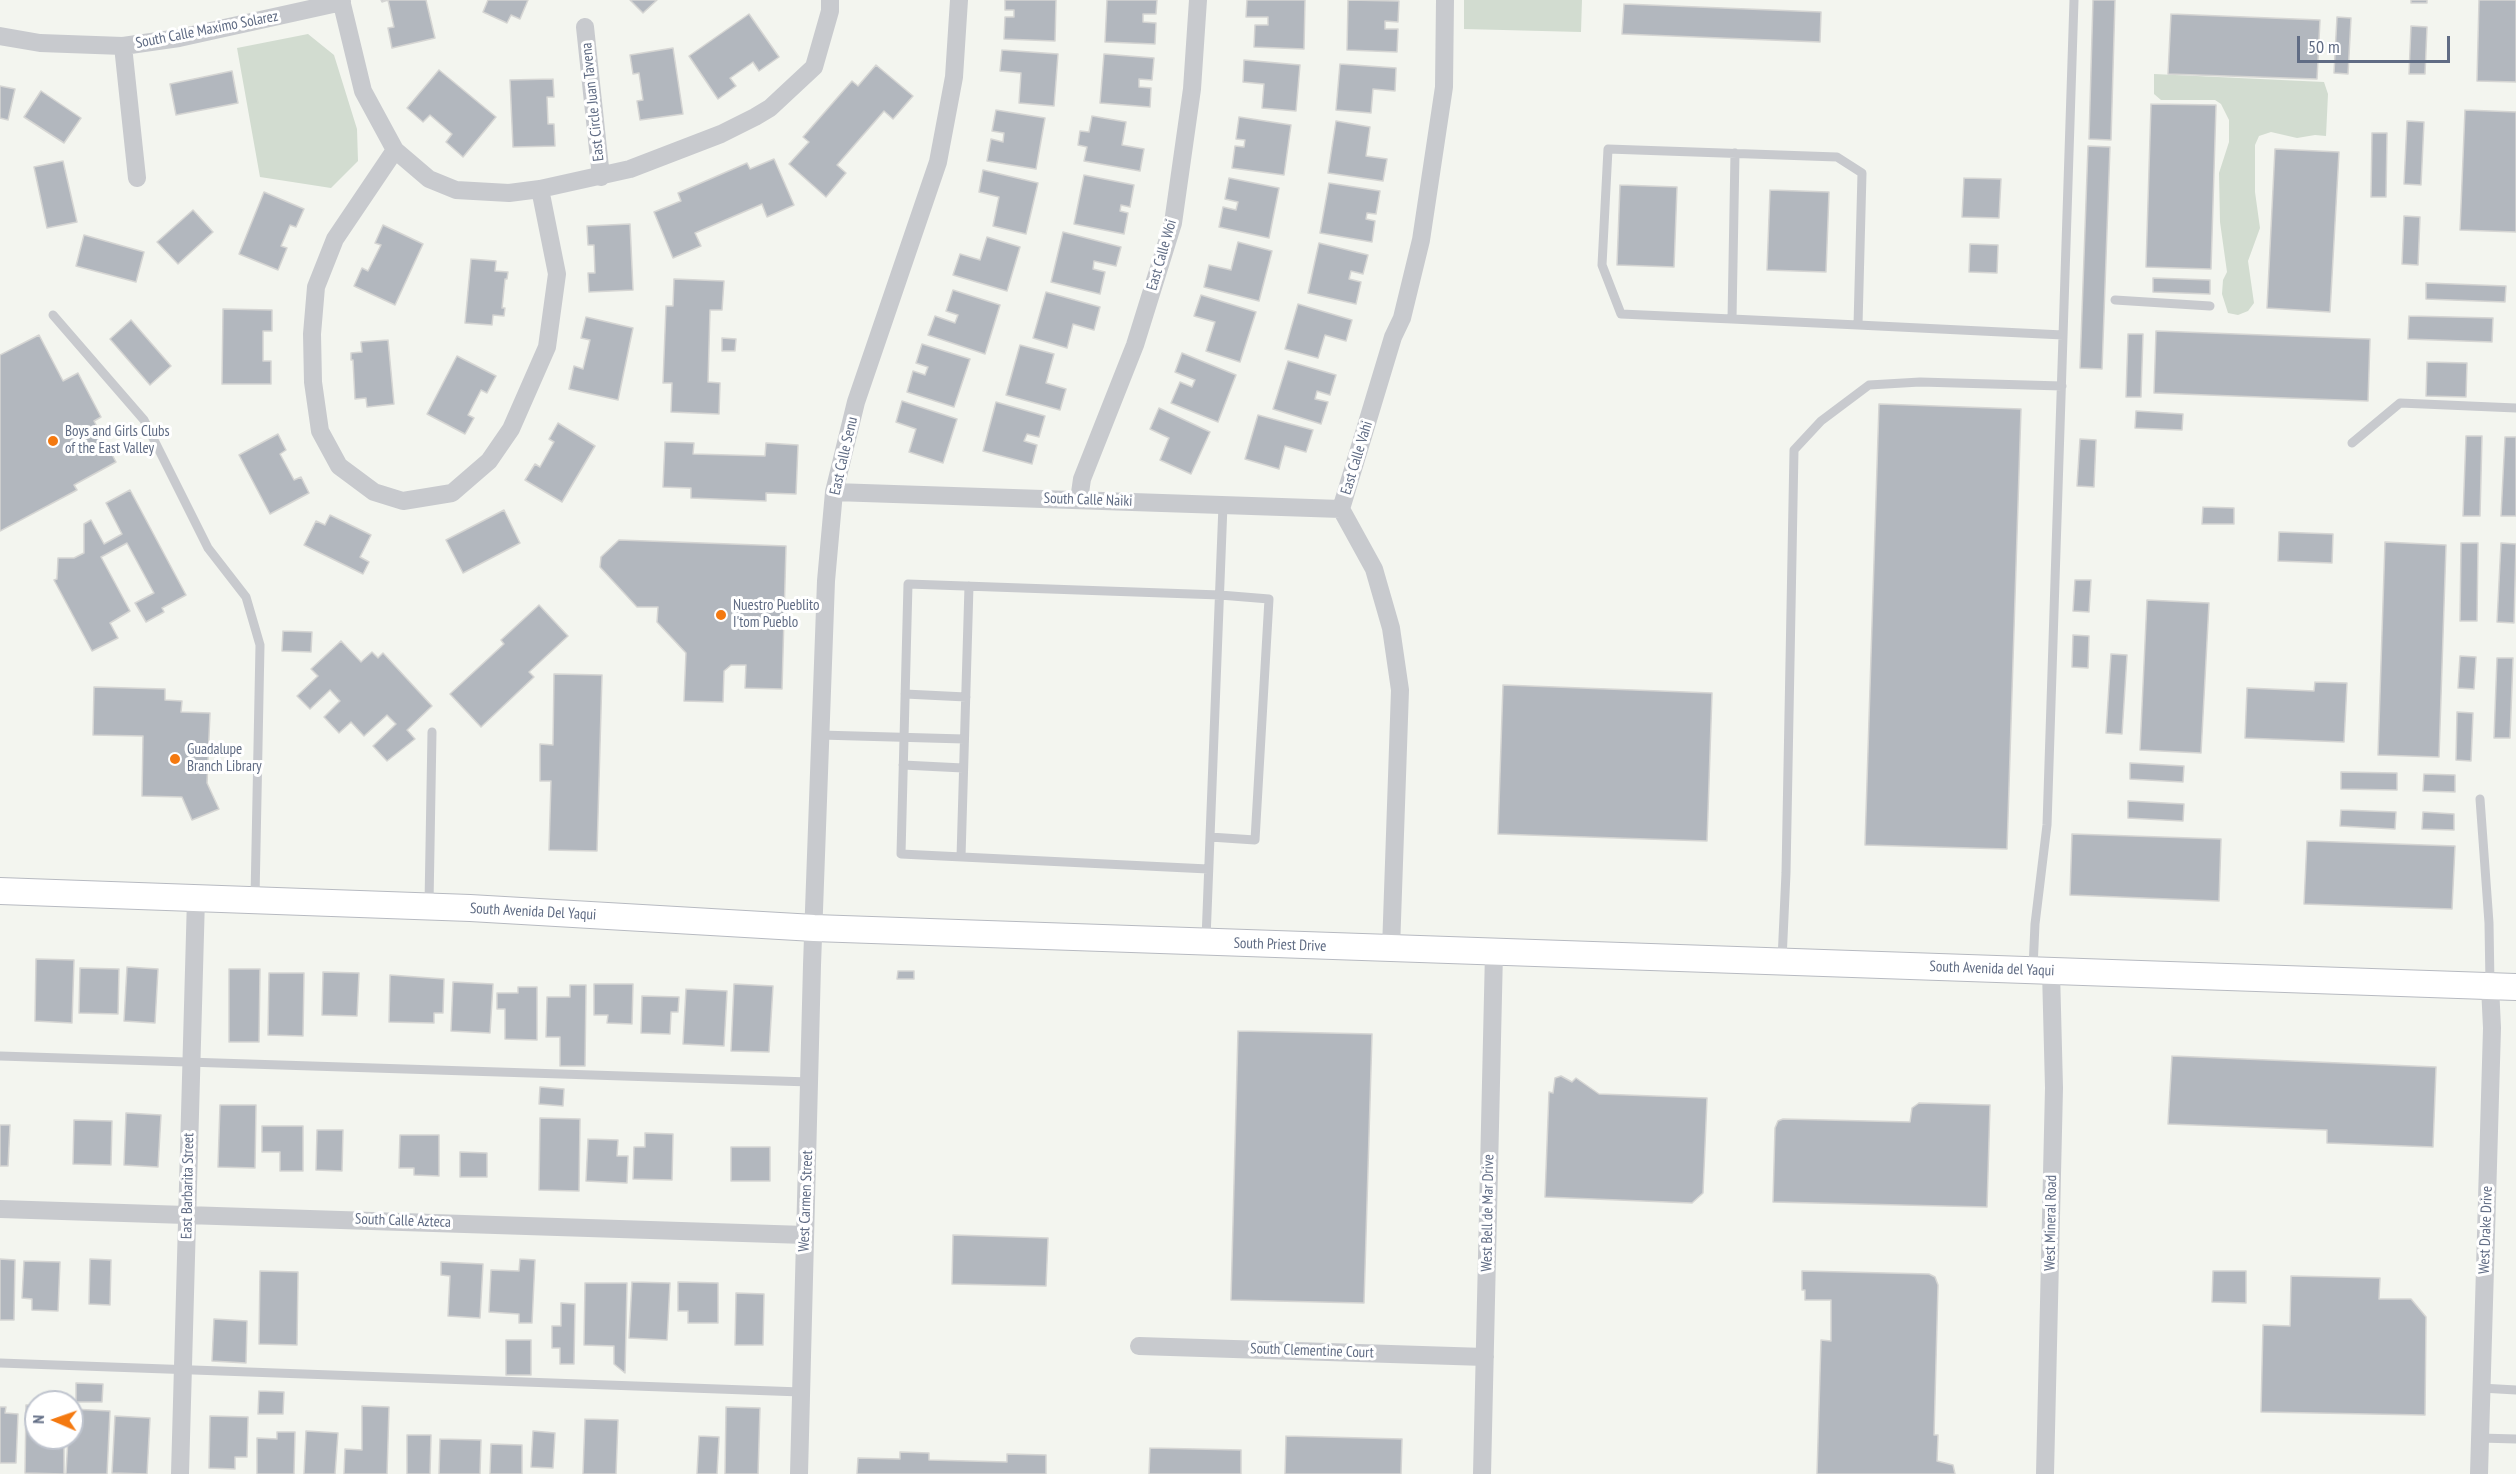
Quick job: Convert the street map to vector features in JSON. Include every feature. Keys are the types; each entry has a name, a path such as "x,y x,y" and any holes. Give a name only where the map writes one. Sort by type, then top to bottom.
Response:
{"street":[{"path":"342,1 363,91 395,150 429,179 456,190 509,194 601,177 630,169 721,134 770,108 814,68 830,11 830,0"},
{"name":"East Calle Senu","path":"814,928 826,581 834,492 856,402 938,162 954,77 959,0"},
{"name":"East Calle Woi","path":"1079,500 1082,479 1135,345 1173,223 1191,89 1198,0"},
{"name":"East Calle Vahi","path":"1391,949 1400,690 1391,628 1374,569 1341,509 1393,337 1402,318 1421,240 1444,87 1445,0"},
{"name":"South Calle Maximo Solarez","path":"0,36 40,43 123,46 179,38 342,1"},
{"name":"East Circle Juan Tavena","path":"585,27 601,177"},
{"path":"123,46 137,178"},
{"path":"395,150 335,239 316,287 312,334 313,382 320,431 339,466 374,492 403,501 452,493 489,461 511,429 547,347 557,274 540,189"},
{"name":"South Calle Naiki","path":"834,492 1341,509"},
{"name":"South Avenida Del Yaqui","path":"0,891 429,906 814,928 1066,937"},
{"name":"East Barbarita Street","path":"180,1474 196,898"},
{"name":"West Carmen Street","path":"799,1474 814,928"},
{"name":"South Priest Drive","path":"1066,937 1494,952"},
{"name":"South Avenida del Yaqui","path":"1494,952 2490,986"},
{"name":"West Bell de Mar Drive","path":"1482,1474 1494,952"},
{"name":"West Mineral Road","path":"2042,971 2054,1088 2045,1474"},
{"path":"2490,986 2516,987"},
{"name":"West Drake Drive","path":"2479,1474 2492,1028 2490,986"},
{"name":"South Calle Azteca","path":"0,1209 187,1213 805,1235"},
{"name":"South Clementine Court","path":"1139,1346 1485,1357"}],"lane":[{"path":"2042,971 2035,924 2047,825 2074,0"},
{"path":"1858,325 1862,173 1837,157 1608,149 1602,265 1621,314 2063,335"},
{"path":"1732,319 1735,153"},
{"path":"2115,300 2210,306"},
{"path":"53,315 144,420 208,548 246,597 260,645 255,900"},
{"path":"1782,962 1786,873 1794,450 1821,421 1869,385 1920,382 2062,386"},
{"path":"2352,443 2400,403 2516,408"},
{"path":"1205,942 1223,505"},
{"path":"1208,868 901,854 908,584 1269,598 1255,840 1210,837"},
{"path":"960,857 969,586"},
{"path":"905,694 966,697"},
{"path":"429,906 432,732"},
{"path":"820,735 964,739"},
{"path":"903,765 963,768"},
{"path":"2480,799 2489,924 2490,986"},
{"path":"0,1056 191,1064 810,1082"},
{"path":"0,1364 801,1392"},
{"path":"2481,1388 2516,1390"},
{"path":"2480,1438 2516,1439"}],"shaded area":[{"path":"1464,0 1582,0 1581,32 1464,29"},
{"path":"308,34 334,55 357,129 358,161 331,188 260,177 237,48"},
{"path":"2154,74 2324,82 2328,94 2326,136 2297,138 2271,132 2259,136 2255,145 2255,192 2260,228 2248,261 2254,303 2248,311 2238,315 2228,313 2222,294 2223,280 2227,272 2220,222 2219,173 2229,142 2229,120 2221,104 2215,100 2161,100 2154,94"}],"building":[{"path":"388,0 426,0 435,38 392,48 388,28 394,27"},
{"path":"488,0 528,0 520,19 511,15 507,23 483,12"},
{"path":"630,0 657,0 643,13"},
{"path":"1005,0 1056,0 1055,41 1004,39 1005,17 1014,17 1014,10 1005,10"},
{"path":"1107,0 1157,0 1156,14 1143,14 1143,22 1156,23 1155,44 1105,42"},
{"path":"1247,0 1305,0 1304,49 1254,47 1255,25 1268,25 1268,17 1246,17"},
{"path":"1348,0 1399,1 1398,22 1385,21 1385,29 1398,29 1397,52 1347,50"},
{"path":"2093,0 2115,0 2111,140 2089,139"},
{"path":"2411,0 2427,0 2427,3 2411,3"},
{"path":"2479,0 2516,0 2516,82 2477,81"},
{"path":"1624,4 1821,12 1820,42 1622,34"},
{"path":"749,14 779,57 759,71 753,62 730,78 736,86 718,99 689,56"},
{"path":"2171,14 2320,20 2317,79 2168,74"},
{"path":"2337,17 2351,18 2348,74 2334,73"},
{"path":"2411,26 2427,27 2425,74 2409,74"},
{"path":"673,48 683,114 640,120 637,101 643,100 639,73 633,74 630,55"},
{"path":"1002,50 1058,54 1054,106 1019,103 1021,73 1000,71"},
{"path":"1104,54 1154,58 1152,80 1139,79 1139,87 1151,88 1150,107 1100,103"},
{"path":"1244,60 1300,65 1296,111 1262,108 1264,84 1243,82"},
{"path":"1340,64 1396,68 1395,91 1373,89 1371,113 1336,110"},
{"path":"876,65 913,96 893,119 884,111 837,165 846,173 826,197 789,164 809,142 803,137 852,81 858,86"},
{"path":"439,70 496,117 463,157 446,142 452,134 430,115 423,122 407,108"},
{"path":"232,71 238,103 176,115 170,84"},
{"path":"553,79 554,97 547,97 548,124 554,124 555,146 513,147 510,80"},
{"path":"0,86 15,89 8,120 0,118"},
{"path":"41,91 81,118 64,143 24,117"},
{"path":"2151,104 2216,105 2211,269 2146,267"},
{"path":"996,110 1045,118 1036,169 987,161 991,139 1003,142 1004,133 992,131"},
{"path":"2465,110 2516,112 2516,232 2460,230"},
{"path":"1092,116 1126,122 1122,145 1144,149 1140,171 1084,161 1087,147 1078,145 1080,131 1089,132"},
{"path":"1239,117 1291,125 1284,175 1232,168 1235,146 1244,147 1245,140 1236,139"},
{"path":"1336,121 1370,127 1366,156 1387,159 1383,181 1328,173"},
{"path":"2407,121 2424,122 2421,185 2404,184"},
{"path":"2372,133 2387,133 2386,197 2371,197"},
{"path":"2088,146 2110,147 2102,369 2080,368"},
{"path":"2275,149 2339,152 2330,312 2267,308"},
{"path":"774,159 794,205 767,217 762,204 695,233 701,246 673,258 654,212 681,201 678,193 747,163 750,169"},
{"path":"63,161 77,222 47,228 34,167"},
{"path":"983,170 1038,183 1026,234 993,226 999,197 979,192"},
{"path":"1084,175 1134,185 1130,207 1121,205 1120,211 1128,213 1124,234 1074,224"},
{"path":"1229,178 1279,188 1269,238 1219,227 1223,207 1236,210 1238,202 1225,199"},
{"path":"1964,178 2001,179 1999,218 1962,217"},
{"path":"1329,183 1380,191 1376,214 1367,213 1366,219 1375,221 1372,242 1320,233"},
{"path":"1620,185 1677,187 1674,267 1617,265"},
{"path":"1770,190 1829,192 1826,272 1767,270"},
{"path":"264,192 304,209 296,227 290,225 281,246 287,248 278,270 239,254"},
{"path":"193,210 213,232 178,264 157,242"},
{"path":"2404,216 2420,217 2418,265 2402,264"},
{"path":"630,224 633,290 589,292 588,273 595,273 594,245 588,245 587,226"},
{"path":"383,225 423,244 395,305 354,286 362,268 368,271 381,245 375,243"},
{"path":"1063,232 1121,247 1116,266 1094,261 1093,269 1105,272 1100,294 1051,282"},
{"path":"84,235 144,252 136,282 76,266"},
{"path":"987,237 1020,247 1007,291 953,275 960,254 980,260"},
{"path":"1238,242 1272,251 1259,301 1204,287 1209,265 1231,270"},
{"path":"1319,243 1368,255 1363,274 1351,271 1349,279 1361,282 1356,304 1308,293"},
{"path":"1970,244 1998,245 1997,273 1969,272"},
{"path":"471,259 496,261 495,271 508,272 507,279 505,279 502,308 505,308 504,316 493,315 492,325 465,323"},
{"path":"2153,278 2210,280 2210,294 2153,292"},
{"path":"674,279 724,281 722,310 710,310 708,382 720,383 719,414 671,412 672,383 663,383 666,306 673,306"},
{"path":"2426,283 2506,286 2505,302 2426,299"},
{"path":"953,290 1000,305 985,354 928,335 935,316 955,323 958,315 946,311"},
{"path":"1046,292 1100,307 1094,330 1073,324 1067,348 1033,338"},
{"path":"1201,295 1256,312 1240,362 1206,351 1215,322 1194,316"},
{"path":"1298,304 1352,320 1346,341 1325,335 1318,358 1285,349"},
{"path":"223,309 272,310 272,331 263,331 263,361 271,361 271,384 222,384"},
{"path":"2409,316 2493,318 2492,342 2408,339"},
{"path":"586,317 633,328 618,400 569,389 574,366 583,369 590,340 581,338"},
{"path":"131,320 171,366 150,385 110,339"},
{"path":"2156,331 2370,339 2368,401 2154,393"},
{"path":"2128,334 2143,334 2141,397 2126,397"},
{"name":"Boys and Girls Clubs of the East Valley","path":"39,335 63,381 78,373 101,417 94,421 116,462 74,485 77,490 0,531 0,355"},
{"path":"722,338 736,339 735,351 722,351"},
{"path":"388,340 394,404 367,407 366,398 355,399 351,353 362,352 361,342"},
{"path":"922,344 970,359 954,407 907,392 913,371 925,375 928,367 916,363"},
{"path":"1020,345 1054,354 1046,383 1066,389 1060,410 1006,395"},
{"path":"1182,353 1236,375 1218,422 1171,403 1180,382 1192,387 1195,380 1175,372"},
{"path":"457,356 496,376 487,393 481,390 468,415 474,418 465,434 427,414"},
{"path":"1288,361 1336,375 1330,395 1317,391 1315,399 1328,402 1321,424 1273,409"},
{"path":"2427,362 2467,363 2466,397 2426,396"},
{"path":"902,401 957,419 943,463 909,452 916,429 896,422"},
{"path":"996,402 1045,416 1039,437 1027,434 1024,441 1037,445 1032,464 983,451"},
{"path":"1879,404 2021,409 2007,849 1865,845"},
{"path":"1159,408 1210,432 1191,474 1160,460 1169,438 1150,429"},
{"path":"2136,411 2183,414 2182,430 2135,428"},
{"path":"1258,415 1313,430 1306,452 1285,446 1279,469 1245,459"},
{"path":"558,423 595,446 562,502 525,480 535,464 540,467 554,442 549,439"},
{"path":"278,434 286,450 280,454 294,480 301,477 309,493 270,514 239,455"},
{"path":"2466,436 2482,436 2480,516 2463,516"},
{"path":"2505,437 2516,437 2516,516 2501,516"},
{"path":"2080,439 2096,440 2094,487 2077,486"},
{"path":"665,442 694,443 693,454 765,456 766,443 798,445 796,494 766,493 766,501 691,498 691,488 663,487"},
{"path":"130,490 186,595 162,608 164,612 146,622 135,603 154,593 127,543 101,557 130,611 110,623 118,638 92,651 54,580 57,579 58,558 74,558 84,553 84,524 91,520 104,544 122,534 106,503"},
{"path":"2203,507 2234,508 2234,524 2202,524"},
{"path":"504,510 520,543 463,573 446,540"},
{"path":"330,515 371,535 360,557 369,562 363,574 304,545 316,521 325,525"},
{"path":"2279,532 2333,534 2332,563 2278,561"},
{"name":"Nuestro Pueblito I'tom Pueblo","path":"619,540 786,546 782,689 745,688 746,665 731,665 724,671 723,702 684,701 686,653 657,622 658,607 637,607 600,567 601,557"},
{"path":"2385,542 2446,545 2439,757 2378,755"},
{"path":"2461,543 2478,543 2477,621 2460,621"},
{"path":"2501,543 2516,544 2514,623 2497,622"},
{"path":"2075,580 2091,580 2089,612 2073,611"},
{"path":"2147,600 2209,603 2201,753 2140,750"},
{"path":"539,605 568,636 529,672 534,677 481,727 450,694 504,644 501,640"},
{"path":"283,631 312,632 311,652 282,651"},
{"path":"2073,635 2089,636 2088,668 2072,667"},
{"path":"341,641 361,662 372,652 378,658 383,653 432,706 407,730 415,739 387,761 373,746 396,724 387,715 364,736 351,722 339,733 324,717 340,701 330,690 310,709 297,696 318,676 311,669"},
{"path":"2111,654 2127,655 2122,734 2106,733"},
{"path":"2460,656 2476,657 2474,689 2458,688"},
{"path":"2497,658 2513,658 2510,738 2494,738"},
{"path":"554,674 602,675 597,851 549,850 551,781 540,781 540,744 553,745"},
{"path":"2315,682 2347,683 2344,742 2245,738 2247,688 2314,691"},
{"path":"1503,685 1712,693 1707,841 1498,834"},
{"name":"Guadalupe Branch Library","path":"94,687 165,689 165,700 182,701 181,712 210,713 207,783 219,809 192,820 182,797 142,796 143,736 93,735"},
{"path":"2457,712 2473,713 2471,761 2456,760"},
{"path":"2130,763 2184,766 2183,782 2130,779"},
{"path":"2341,772 2397,773 2397,790 2341,789"},
{"path":"2424,774 2455,775 2455,792 2423,791"},
{"path":"2128,801 2184,804 2183,821 2128,818"},
{"path":"2341,810 2396,812 2395,829 2340,826"},
{"path":"2423,812 2454,814 2454,830 2422,829"},
{"path":"2072,834 2221,839 2219,901 2070,895"},
{"path":"2307,841 2455,846 2452,909 2304,904"},
{"path":"36,959 74,960 72,1023 35,1021"},
{"path":"127,967 158,969 155,1023 124,1021"},
{"path":"80,968 119,969 118,1014 79,1013"},
{"path":"229,969 260,969 259,1042 229,1042"},
{"path":"898,971 914,971 914,979 897,979"},
{"path":"323,972 359,973 357,1016 322,1015"},
{"path":"269,973 304,973 303,1036 268,1035"},
{"path":"390,975 444,979 443,1013 434,1013 434,1023 389,1022"},
{"path":"453,982 493,984 490,1033 451,1031"},
{"path":"594,984 633,984 632,1024 607,1023 608,1015 594,1015"},
{"path":"734,984 773,986 769,1052 731,1051"},
{"path":"570,985 586,985 585,1066 560,1066 560,1037 546,1037 547,997 570,997"},
{"path":"518,987 537,987 537,1040 505,1039 505,1009 497,1009 497,993 518,993"},
{"path":"686,989 727,991 724,1046 683,1044"},
{"path":"642,996 679,997 678,1012 671,1012 670,1034 641,1033"},
{"path":"1238,1031 1372,1034 1364,1303 1231,1300"},
{"path":"2172,1056 2436,1067 2433,1147 2327,1143 2327,1130 2168,1124"},
{"path":"1561,1076 1572,1082 1576,1078 1599,1094 1707,1098 1703,1193 1692,1203 1545,1197 1549,1092 1553,1093 1555,1078"},
{"path":"540,1087 564,1089 563,1106 539,1104"},
{"path":"1919,1103 1990,1105 1987,1207 1773,1202 1775,1128 1778,1121 1783,1119 1910,1122 1912,1108"},
{"path":"220,1105 256,1105 255,1168 218,1167"},
{"path":"126,1113 161,1115 158,1167 124,1165"},
{"path":"540,1118 580,1119 579,1191 539,1190"},
{"path":"74,1120 112,1121 111,1165 73,1164"},
{"path":"0,1125 10,1125 8,1166 0,1166"},
{"path":"262,1126 303,1126 303,1171 280,1171 280,1152 262,1152"},
{"path":"317,1130 343,1130 342,1171 316,1170"},
{"path":"645,1133 673,1134 672,1180 633,1179 634,1147 645,1147"},
{"path":"400,1135 439,1135 439,1176 414,1175 414,1168 399,1168"},
{"path":"588,1139 618,1140 617,1156 628,1156 627,1183 586,1181"},
{"path":"731,1147 770,1147 770,1181 731,1181"},
{"path":"460,1152 487,1153 487,1177 460,1177"},
{"path":"953,1235 1048,1238 1046,1286 952,1284"},
{"path":"0,1259 15,1260 14,1320 0,1320"},
{"path":"90,1259 111,1260 110,1305 89,1304"},
{"path":"520,1259 535,1260 532,1323 519,1323 519,1314 489,1312 491,1270 519,1271"},
{"path":"24,1261 60,1262 58,1311 32,1310 32,1299 22,1298"},
{"path":"441,1262 483,1264 480,1318 448,1316 450,1276 441,1275"},
{"path":"260,1271 298,1272 297,1345 259,1344"},
{"path":"1802,1271 1929,1274 1935,1277 1938,1285 1934,1435 1938,1435 1937,1461 1953,1465 1955,1474 1817,1474 1821,1340 1831,1341 1831,1300 1805,1300 1805,1290 1802,1290"},
{"path":"2213,1271 2246,1271 2246,1303 2212,1302"},
{"path":"2291,1276 2380,1278 2379,1299 2411,1299 2426,1317 2425,1415 2261,1412 2263,1325 2290,1326"},
{"path":"632,1282 670,1283 667,1340 629,1338"},
{"path":"678,1282 718,1283 718,1323 688,1323 688,1311 678,1311"},
{"path":"585,1283 627,1283 625,1373 614,1364 614,1346 584,1345"},
{"path":"736,1293 764,1294 763,1345 735,1345"},
{"path":"561,1303 575,1304 574,1364 560,1364 560,1348 552,1348 552,1326 561,1326"},
{"path":"214,1319 247,1321 246,1363 212,1361"},
{"path":"506,1340 531,1340 531,1375 506,1375"},
{"path":"76,1383 103,1384 102,1402 84,1402 84,1390 76,1390"},
{"path":"259,1391 284,1392 283,1414 258,1414"},
{"path":"362,1406 389,1407 387,1474 344,1474 345,1449 362,1450"},
{"path":"0,1407 6,1407 5,1413 18,1414 16,1463 0,1463"},
{"path":"726,1407 760,1408 758,1474 725,1474"},
{"path":"84,1410 110,1411 107,1474 66,1474 67,1450 84,1450"},
{"path":"115,1416 150,1418 147,1474 112,1473"},
{"path":"210,1416 248,1417 247,1457 235,1457 235,1469 209,1468"},
{"path":"585,1419 618,1420 616,1474 583,1474"},
{"path":"306,1431 338,1433 335,1474 304,1474"},
{"path":"533,1431 555,1433 553,1468 531,1467"},
{"path":"277,1432 295,1432 294,1474 257,1474 257,1438 277,1439"},
{"path":"407,1435 431,1435 430,1474 407,1474"},
{"path":"699,1436 719,1437 717,1474 697,1474"},
{"path":"1286,1436 1402,1439 1401,1474 1285,1474"},
{"path":"440,1439 481,1440 480,1474 439,1474"},
{"path":"491,1444 522,1445 522,1474 490,1474"},
{"path":"1150,1448 1241,1450 1241,1474 1149,1474"},
{"path":"25,1450 64,1450 64,1474 25,1473"},
{"path":"900,1452 929,1453 929,1460 1007,1462 1007,1454 1046,1455 1046,1474 857,1474 858,1458 900,1459"}],"place":[{"name":"Boys and Girls Clubs of the East Valley","path":"53,441"},
{"name":"Nuestro Pueblito I'tom Pueblo","path":"721,615"},
{"name":"Guadalupe Branch Library","path":"175,759"}]}
